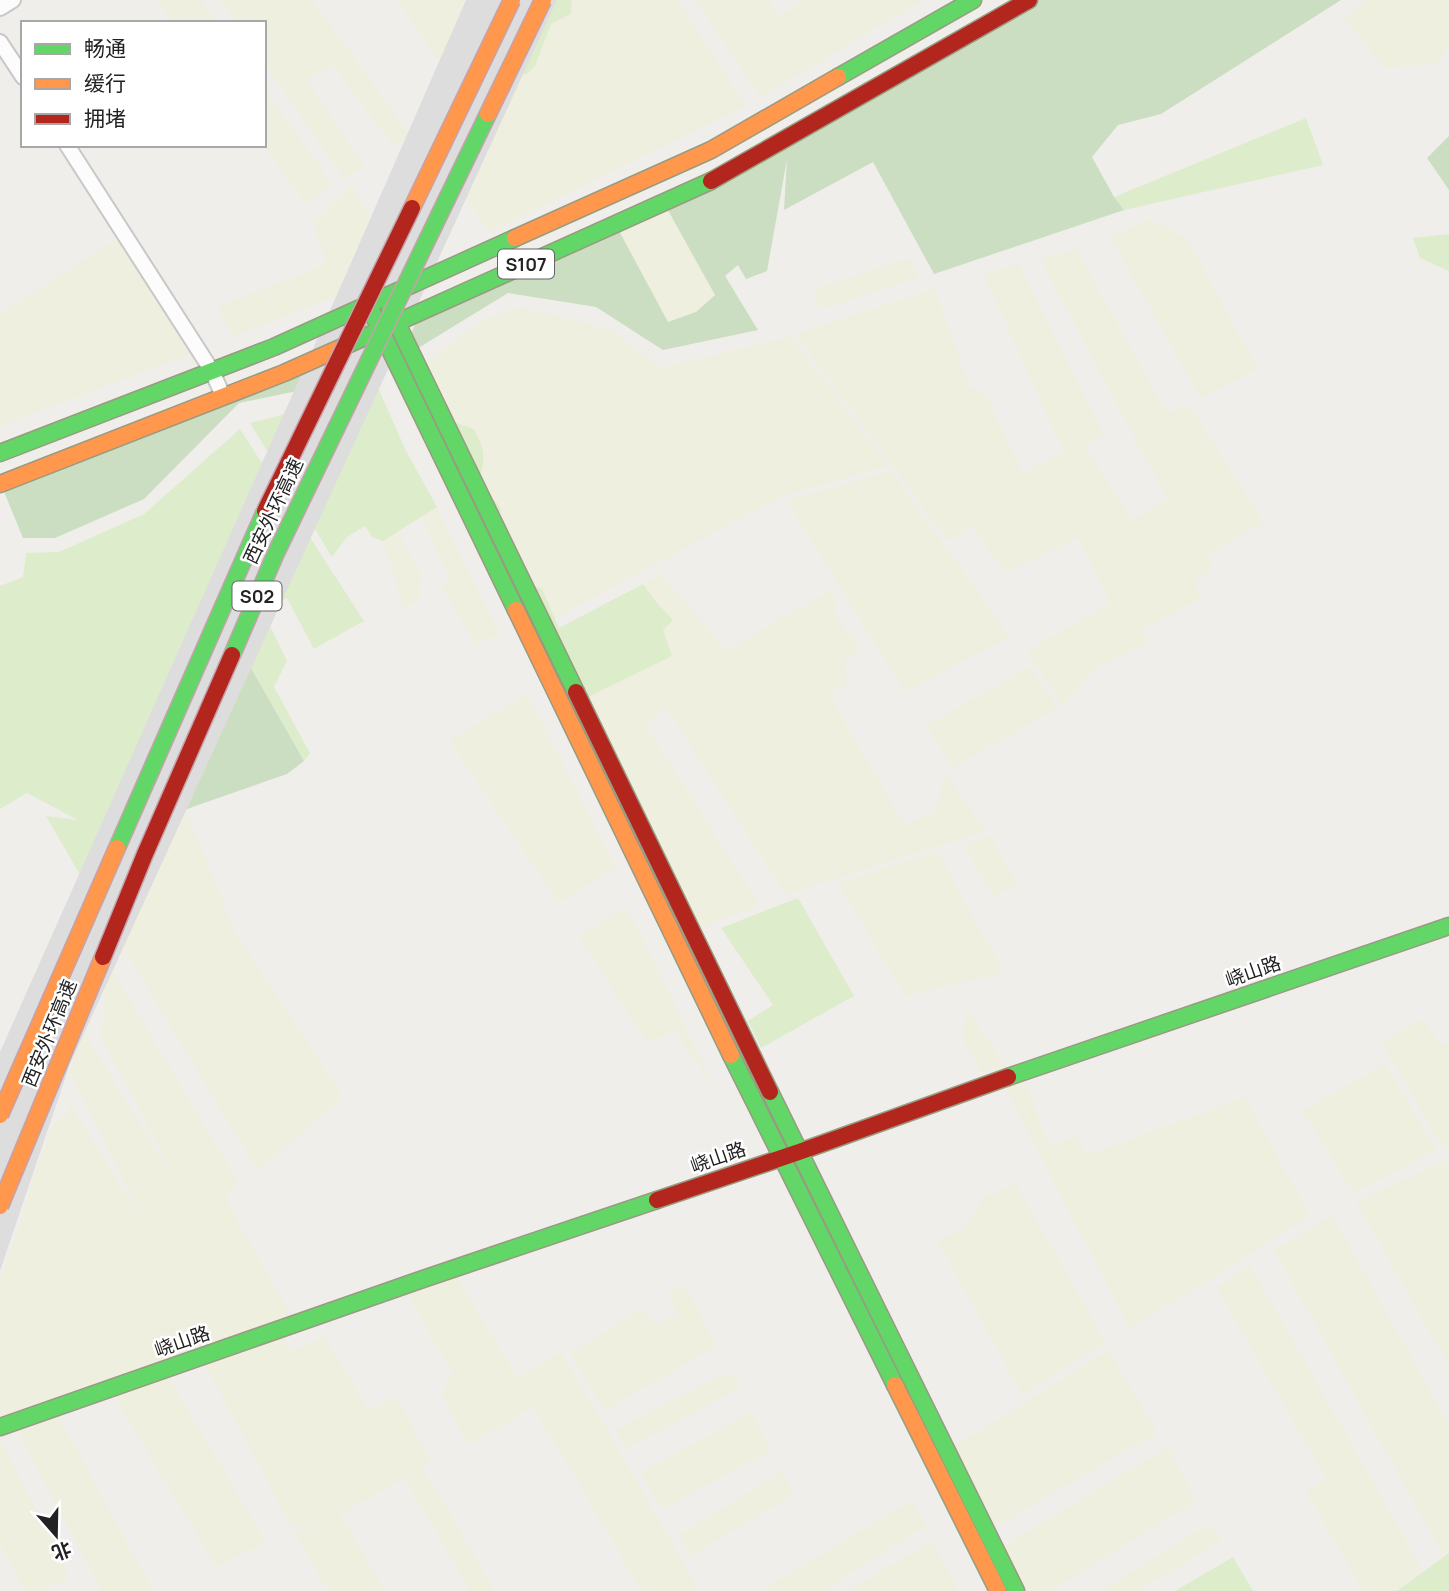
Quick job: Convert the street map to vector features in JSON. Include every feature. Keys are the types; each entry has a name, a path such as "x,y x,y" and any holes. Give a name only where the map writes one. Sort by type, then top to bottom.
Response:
{"main road":[{"name":"西安外环高速","path":"0,1115 251,541 513,0"},
{"name":"西安外环高速","path":"0,1206 145,854 271,565 543,0"},
{"name":"S107","path":"0,453 274,346 711,150 973,0"},
{"name":"S107","path":"0,484 284,373 723,176 1030,0"},
{"path":"384,297 799,1152 1016,1591"},
{"path":"368,304 781,1158 998,1591"},
{"name":"峣山路","path":"0,1427 1449,926"}],"street":[{"path":"0,8 13,0"},
{"path":"0,42 21,74"},
{"path":"67,147 212,371 223,397"}],"green space":[{"path":"162,0 202,0 217,21 172,21 159,3"},
{"path":"221,0 312,0 411,136 393,147 333,65 307,79 365,166 344,179 266,66 266,21 235,21"},
{"path":"397,0 475,0 442,65"},
{"path":"555,0 572,0 571,14 551,24 535,66 526,75 521,72"},
{"path":"572,0 678,0 746,106 489,232 460,187 521,72 535,66 551,24 571,14"},
{"path":"695,0 768,0 780,16 805,0 923,0 760,98"},
{"path":"1022,0 1341,0 1161,114 1118,125 1092,157 1124,210 934,274 873,162 784,210 787,159 767,271 746,279 738,265 725,276 758,330 663,350 596,307 508,293 397,361 420,315 617,227 668,322 696,312 715,295 664,203"},
{"path":"1366,0 1449,0 1449,44 1438,64 1385,68 1344,18"},
{"path":"266,91 332,184 306,204 264,147"},
{"path":"1306,118 1323,165 1124,210 1114,197"},
{"path":"1449,136 1449,190 1427,158"},
{"path":"352,184 375,228 362,286 233,337 217,307 326,264 313,223"},
{"path":"664,203 715,295 696,312 668,322 617,227"},
{"path":"1151,219 1187,239 1258,369 1201,399 1110,237"},
{"path":"1449,234 1449,271 1420,258 1413,238"},
{"path":"119,237 194,353 0,426 0,314"},
{"path":"1076,249 1167,413 1189,404 1264,523 1209,552 1213,569 1194,582 1202,598 1143,629 1148,643 1098,666 1062,706 1026,651 1110,604 1078,538 1004,573 972,525 948,542 795,334 935,289 970,387 984,391 1023,473 1063,451 983,274 1019,264 1104,435 1086,447 1132,520 1167,499 1040,259"},
{"path":"909,258 918,278 820,310 812,290"},
{"path":"522,307 610,329 661,368 791,336 888,466 780,497 554,619 542,589 535,587 489,496 456,423 405,376 486,319"},
{"path":"326,355 374,375 239,403 144,499 55,538 23,538 0,482"},
{"path":"379,390 406,451 437,507 383,541 372,537 365,526 347,537 332,557 250,423"},
{"path":"456,423 474,429 483,452 480,478 489,496 502,511 481,522 430,428"},
{"path":"240,429 364,621 314,649 287,598 263,611 287,661 274,687 310,753 304,761 243,654 180,795 187,809 162,821 116,937 46,816 78,820 27,793 0,809 0,586 23,577 26,553 59,552 144,514"},
{"path":"891,471 1010,637 904,692 787,500"},
{"path":"437,507 500,634 475,644 441,586 450,582 422,517"},
{"path":"398,532 421,574 419,599 404,608 383,541"},
{"path":"661,574 726,650 833,589 837,618 861,650 844,663 848,683 828,694 904,824 934,812 946,772 985,831 786,895 666,708 646,726 760,905 710,924 684,938 574,686 663,630 657,602 643,584"},
{"path":"643,584 673,620 663,630 672,656 580,701 536,587 542,589 559,628"},
{"path":"243,654 304,761 287,774 187,809 180,795"},
{"path":"1030,667 1058,708 952,768 926,725"},
{"path":"527,694 616,868 559,903 449,740"},
{"path":"188,814 235,932 343,1097 258,1171 116,937 162,821"},
{"path":"990,836 1018,885 994,897 963,845"},
{"path":"937,851 1004,973 905,996 838,883"},
{"path":"798,898 854,996 761,1048 748,1021 773,1005 721,928"},
{"path":"626,906 719,1095 675,1031 647,1043 579,937"},
{"path":"110,966 238,1182 225,1198 291,1315 0,1417 0,1280 35,1171 54,1123 70,1111 54,1078 145,1224 69,1071 84,1031 182,1192 100,1035"},
{"path":"966,1007 1005,1067 981,1072 962,1040"},
{"path":"1423,1019 1441,1045 1449,1041 1449,1145 1443,1148 1382,1043"},
{"path":"1385,1064 1437,1150 1354,1193 1302,1111"},
{"path":"1025,1081 1049,1147 1076,1136 1088,1155 1245,1097 1310,1216 1130,1329 1005,1088"},
{"path":"1444,1162 1449,1171 1449,1367 1356,1201"},
{"path":"1016,1184 1106,1343 1022,1394 937,1241 964,1228 985,1196"},
{"path":"1332,1215 1449,1425 1449,1550 1443,1555 1274,1250"},
{"path":"1250,1264 1422,1569 1396,1591 1363,1591 1306,1491 1326,1479 1216,1287"},
{"path":"456,1275 518,1378 562,1352 700,1591 642,1591 533,1407 467,1445 441,1395 452,1374 407,1292"},
{"path":"686,1285 716,1346 604,1411 570,1352 644,1308 655,1325 677,1315 667,1292"},
{"path":"281,1336 290,1351 325,1337 368,1410 397,1398 431,1460 423,1469 495,1591 470,1591 405,1478 340,1514 386,1591 328,1591 295,1533 327,1518 293,1529 204,1363"},
{"path":"1109,1350 1157,1432 986,1533 945,1452"},
{"path":"727,1372 742,1387 626,1449 615,1430"},
{"path":"168,1376 266,1542 216,1567 113,1395"},
{"path":"752,1412 771,1450 662,1510 640,1473"},
{"path":"59,1416 153,1591 102,1591 16,1429"},
{"path":"0,1440 70,1576 46,1591 24,1591 0,1544"},
{"path":"1168,1447 1196,1501 1051,1591 1015,1591 997,1550"},
{"path":"783,1471 795,1494 690,1556 679,1535"},
{"path":"912,1500 926,1526 822,1591 761,1591"},
{"path":"1208,1525 1222,1540 1138,1591 1100,1591"},
{"path":"933,1540 958,1591 848,1591"},
{"path":"1449,1553 1449,1591 1397,1591"},
{"path":"1233,1557 1253,1591 1175,1591"}],"pier":[{"path":"466,0 557,0 70,1064 0,1271 0,1052"}],"traffic: fast":[{"path":"838,77 973,0"},
{"path":"232,655 276,553 488,114"},
{"path":"347,345 711,181"},
{"path":"0,453 274,347 515,238"},
{"path":"368,304 516,610"},
{"path":"390,309 576,692"},
{"path":"117,848 265,511"},
{"path":"1008,1077 1449,926"},
{"path":"731,1055 895,1385"},
{"path":"770,1092 1016,1591"},
{"path":"0,1427 657,1200"}],"traffic: slow":[{"path":"412,208 512,0"},
{"path":"488,114 543,0"},
{"path":"515,238 711,150 838,77"},
{"path":"0,484 284,373 347,345"},
{"path":"516,610 731,1055"},
{"path":"0,1115 117,848"},
{"path":"0,1206 103,957"},
{"path":"895,1385 998,1591"}],"traffic: jam":[{"path":"711,181 1029,0"},
{"path":"265,511 412,208"},
{"path":"103,957 232,655"},
{"path":"576,692 770,1092"},
{"path":"657,1200 1008,1077"}]}
